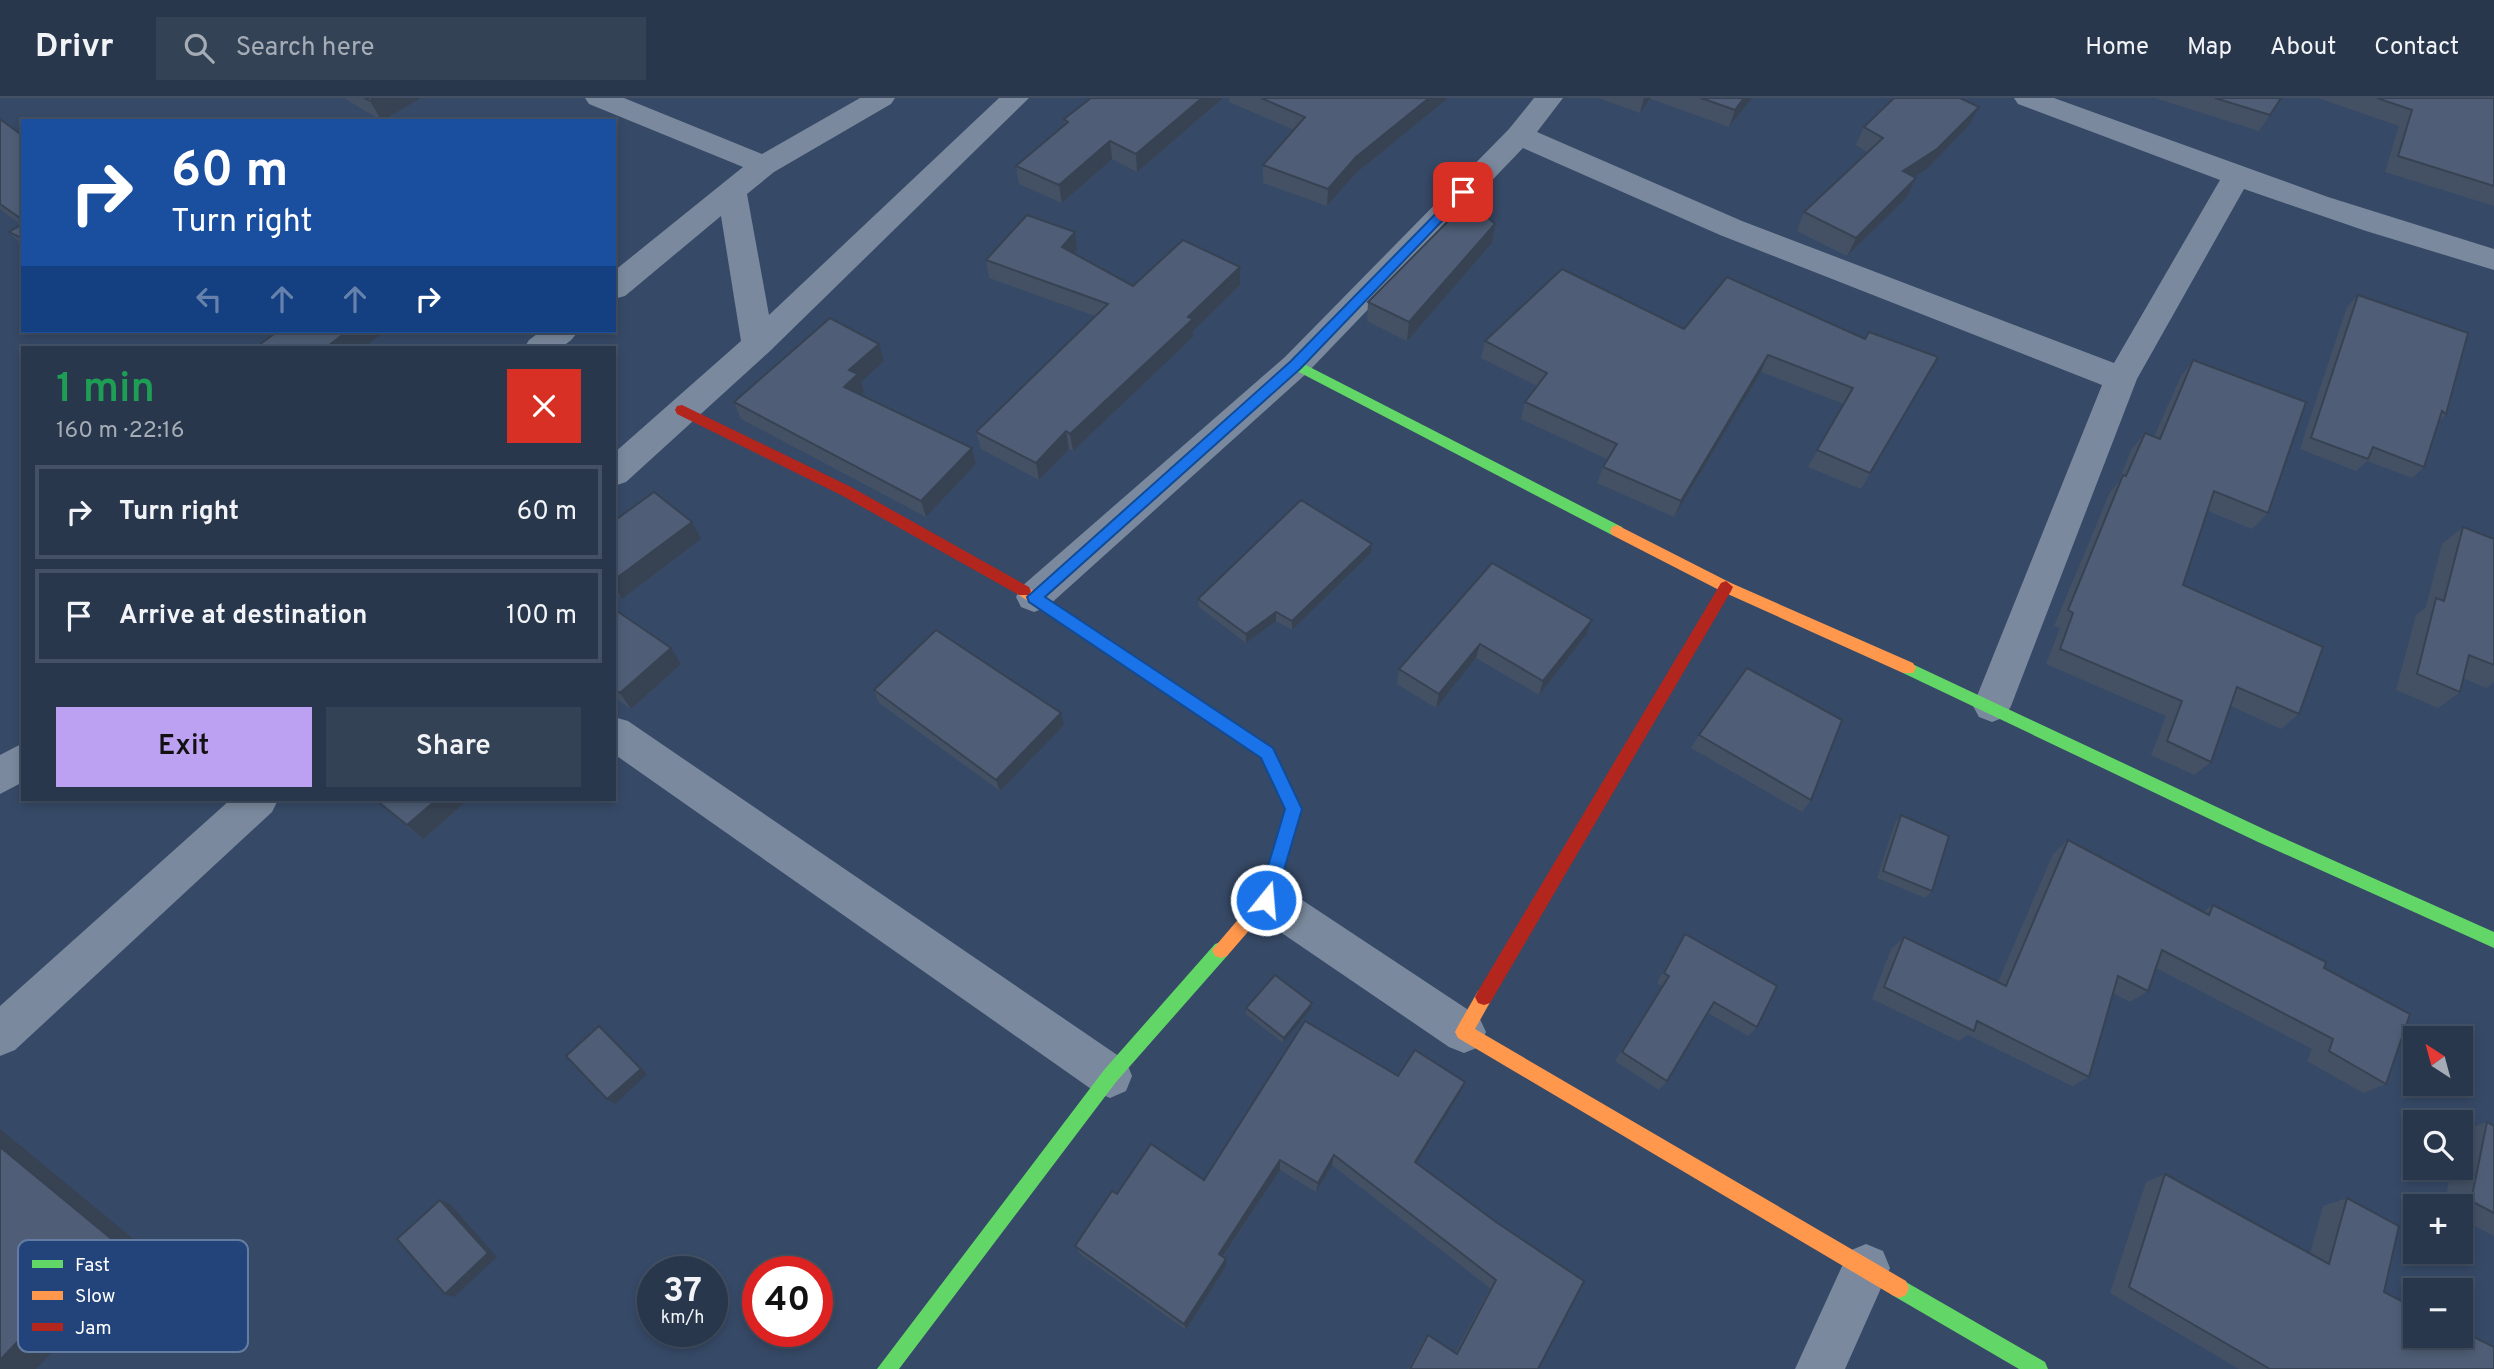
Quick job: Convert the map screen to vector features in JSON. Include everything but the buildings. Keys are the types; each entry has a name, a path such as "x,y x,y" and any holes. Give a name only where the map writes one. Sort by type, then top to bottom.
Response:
{"street":[{"path":"598,98 764,164"},
{"path":"616,286 764,164 881,98"},
{"path":"616,471 758,344 1015,98"},
{"path":"1034,597 1296,365 1519,135 1549,98"},
{"path":"2028,98 2236,177 2425,241 2494,260"},
{"path":"1519,135 1731,228 2121,379"},
{"path":"1992,706 2121,379 2236,177"},
{"path":"732,191 758,344"},
{"path":"543,346 559,333"},
{"path":"1296,365 1726,587 1992,706 2264,837 2494,940"},
{"path":"682,410 846,491 1034,597 1267,753 1293,809 1266,900 1110,1076 887,1369"},
{"path":"1464,1032 1726,587"},
{"path":"616,734 1110,1076"},
{"path":"0,777 21,761"},
{"path":"0,1035 257,801"},
{"path":"1266,900 1464,1032 2038,1369"},
{"path":"1820,1369 1866,1268"}],"traffic: fast":[{"path":"1296,365 1617,531"},
{"path":"1908,668 2264,837 2494,940"},
{"path":"887,1369 1110,1076 1221,950"},
{"path":"1899,1288 2038,1369"}],"traffic: slow":[{"path":"1617,531 1726,587 1908,668"},
{"path":"1024,591 1267,753 1293,809 1266,899 1221,950"},
{"path":"1484,997 1464,1032 1899,1288"}],"traffic: jam":[{"path":"682,410 846,491 1024,591"},
{"path":"1484,997 1726,587"}],"route":[{"path":"1266,900 1293,809 1267,753 1034,597 1296,365 1463,192"}]}
